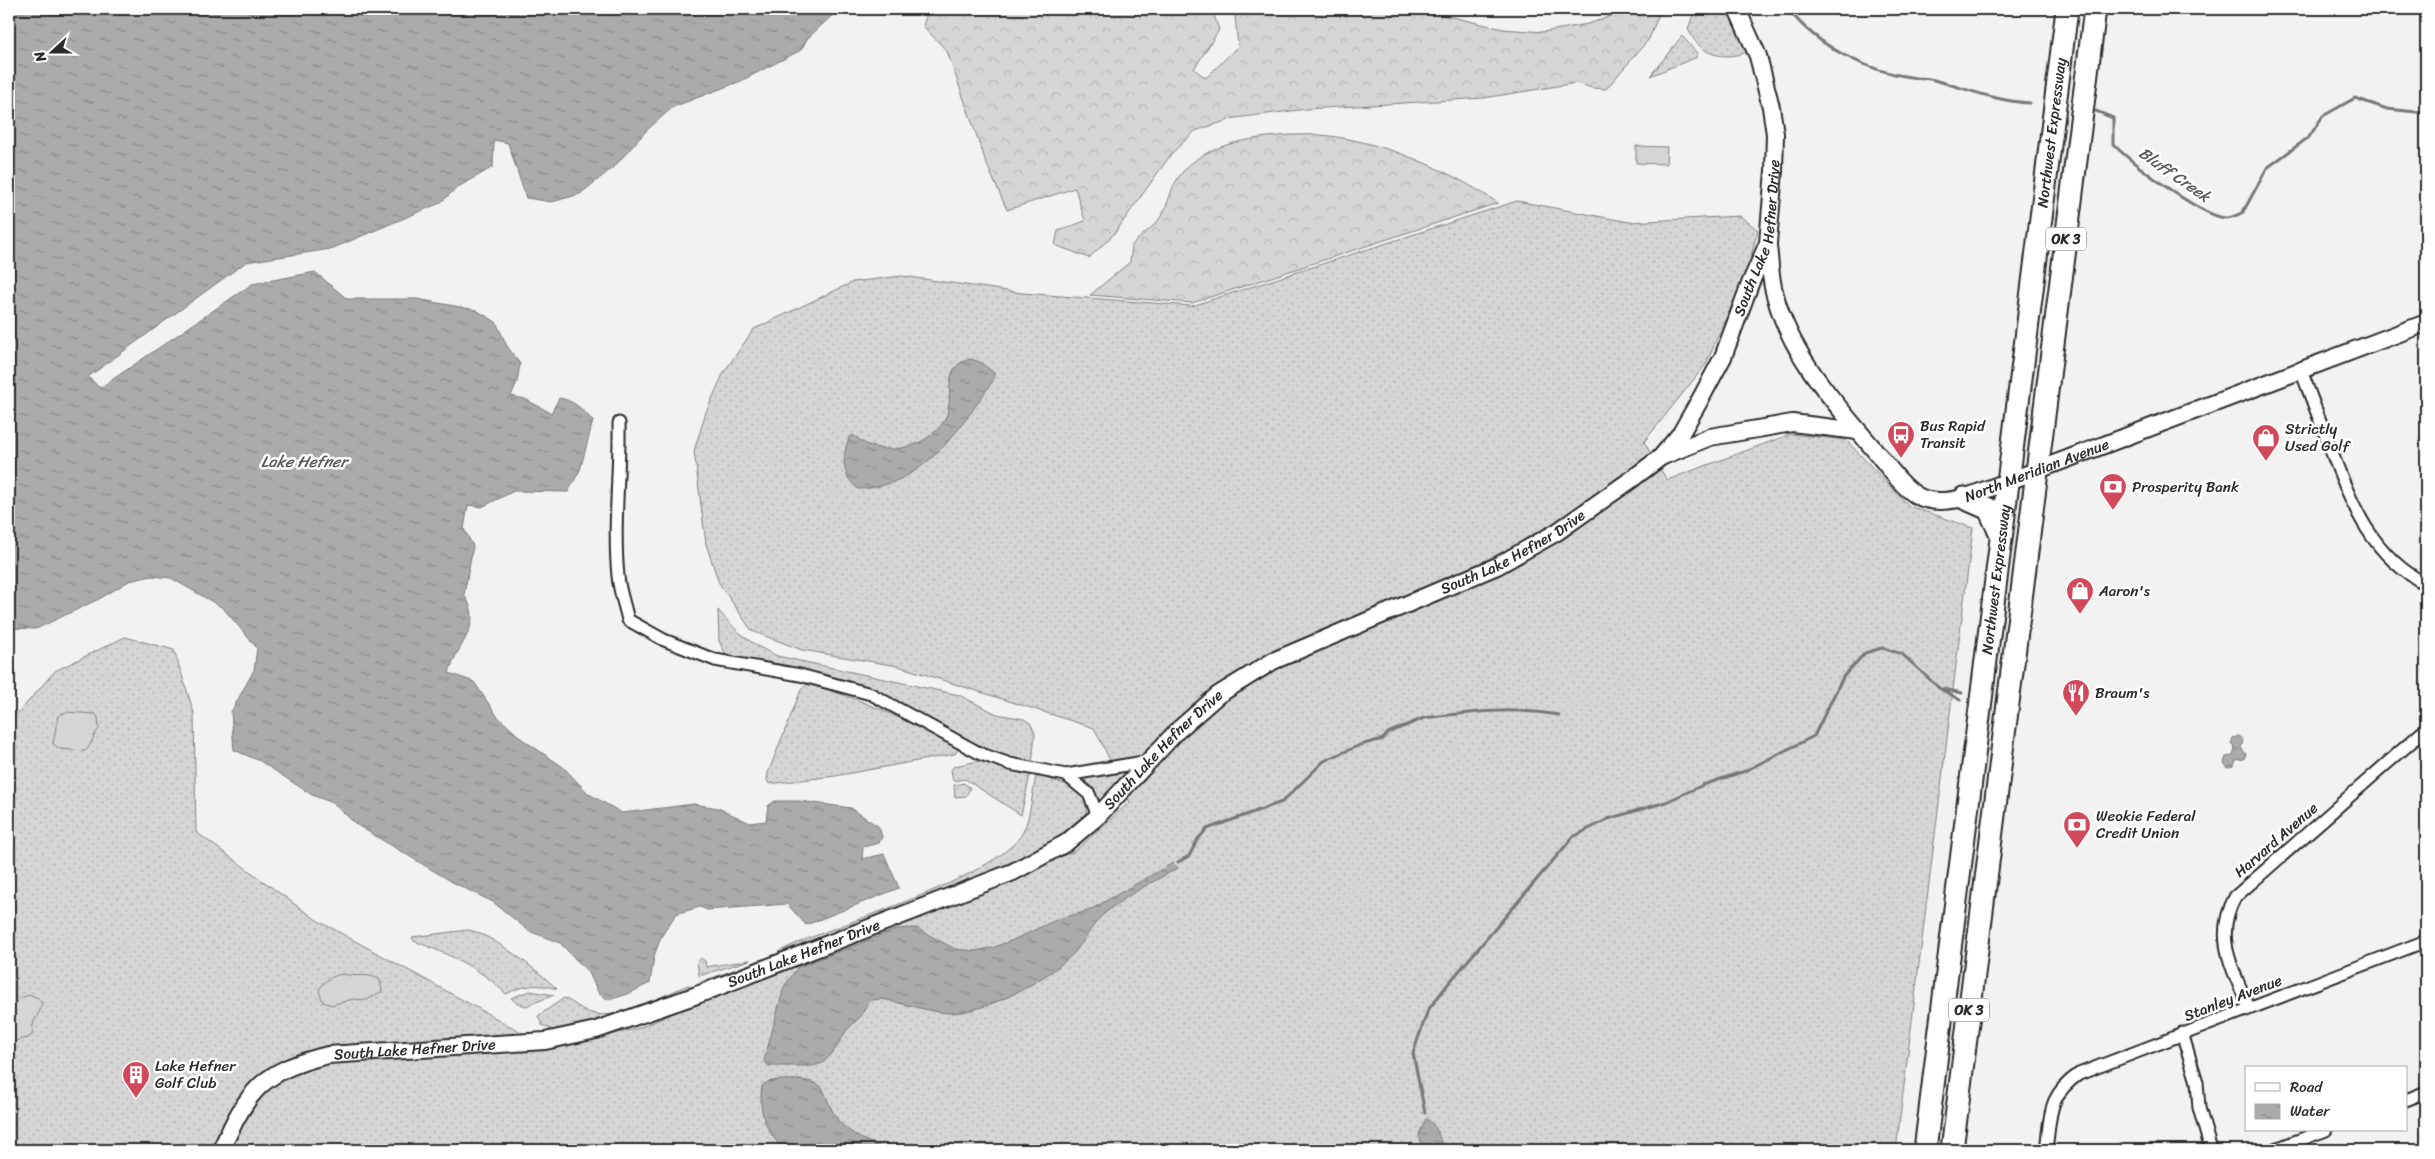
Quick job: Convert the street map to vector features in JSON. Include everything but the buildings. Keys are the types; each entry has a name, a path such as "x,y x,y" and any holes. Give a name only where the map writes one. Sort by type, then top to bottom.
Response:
{"highway":[{"name":"Northwest Expressway","path":"1925,1150 2068,9"},
{"name":"Northwest Expressway","path":"1952,1150 2095,9"},
{"path":"1964,498 1988,509 2001,536"},
{"path":"1960,867 1986,870"}],"street":[{"name":"South Lake Hefner Drive","path":"222,1150 250,1096 273,1074 301,1062 336,1055 545,1040 615,1025 1013,872 1066,843 1098,816 1177,731 1218,695 1273,661 1497,566 1558,532 1661,457 1685,426 1723,357 1750,284 1768,243 1775,134 1771,108 1758,56 1737,9"},
{"name":"North Meridian Avenue","path":"1768,243 1775,294 1792,339 1817,379 1896,475 1917,495 1941,502 1964,498 2426,323"},
{"path":"2301,370 2349,497 2362,523 2389,558 2426,584"},
{"path":"619,423 620,468 615,536 618,578 628,620 664,640 715,660 800,675 871,694 982,754 1010,764 1066,775 1151,761"},
{"path":"1661,457 1710,437 1792,423 1858,431"},
{"name":"Harvard Avenue","path":"2249,1008 2224,944 2225,921 2235,897 2426,729"},
{"path":"1066,775 1089,794 1098,816"},
{"name":"Stanley Avenue","path":"2046,1150 2052,1103 2065,1086 2079,1074 2426,941"},
{"path":"2182,1033 2197,1082 2199,1108 2211,1150"},
{"path":"2408,1099 2426,1092"},
{"path":"2273,1150 2321,1132"}],"green space":[{"path":"928,9 1212,9 1219,30 1194,69 1206,78 1238,46 1235,15 1239,9 1418,9 1503,29 1543,32 1588,24 1631,9 1661,9 1649,39 1606,89 1592,88 1576,83 1484,98 1307,109 1235,118 1195,131 1172,153 1114,234 1089,258 1055,245 1058,231 1085,221 1075,188 1007,210 987,165 947,51 923,26"},
{"path":"1695,9 1729,9 1748,52 1738,55 1720,56 1705,50 1693,38 1688,29"},
{"path":"1682,36 1697,53 1697,57 1650,76"},
{"path":"1291,135 1330,136 1374,145 1396,152 1439,169 1498,203 1192,303 1090,295 1130,262 1132,245 1160,218 1175,183 1197,159 1226,145 1259,138"},
{"path":"1636,146 1667,147 1666,164 1636,163"},
{"path":"1517,201 1629,222 1740,216 1758,230 1747,271 1706,364 1644,442 1667,480 1791,434 1846,440 1909,506 1973,528 1896,1150 9,1150 9,719 19,712 55,671 125,637 174,650 194,713 196,832 315,919 552,1049 639,1028 776,969 1075,851 1130,802 1121,784 1099,803 1085,783 1086,778 1117,774 1094,728 898,666 802,650 752,631 719,583 706,544 694,451 706,412 724,372 754,329 853,282 902,276 1022,293 1192,306"},
{"path":"718,610 745,637 777,656 959,695 997,714 1024,719 1030,723 1035,733 1032,764 1009,758 971,742 894,702 727,657 719,641"},
{"path":"807,684 827,689 883,710 955,746 958,750 955,754 835,776 769,784 767,780 768,773 801,690"},
{"path":"66,712 95,714 98,717 99,729 85,751 60,749 53,744 58,716"},
{"path":"979,761 1030,775 1021,815 965,779 953,781 951,770 954,766"},
{"path":"1036,776 1070,786 1083,796 1086,803 1086,812 1073,827 1042,847 947,890 781,954 778,952 948,884 981,867 1007,850 1026,826"},
{"path":"964,783 970,788 966,796 955,797 954,785"},
{"path":"468,930 477,932 501,945 557,989 531,986 506,994 475,969 414,941 412,937"},
{"path":"701,958 705,961 706,967 750,960 699,976 697,962"},
{"path":"763,959 702,984 701,982"},
{"path":"343,974 376,978 380,980 382,991 367,1000 353,999 332,1005 323,1002 319,991 325,982 332,977"},
{"path":"689,985 688,991 605,1021 554,1031 542,1025 538,1016 564,998 591,1013 602,1015 614,1014 641,1006"},
{"path":"530,991 554,995 526,1006 517,1003 511,998"},
{"path":"31,995 37,998 41,1004 33,1024 32,1035 28,1038 9,1042 9,1020 13,1006 23,997"}],"water":[{"name":"Lake Hefner","path":"9,9 839,9 807,39 801,50 741,81 673,107 647,130 615,166 580,194 552,202 526,198 508,143 494,140 493,167 458,187 440,203 331,249 246,262 88,377 100,388 252,284 315,272 347,299 417,299 476,310 496,322 507,346 520,364 517,382 511,396 525,399 551,413 559,398 564,399 578,406 593,421 580,470 568,492 514,491 482,507 468,505 464,529 473,546 464,595 470,606 471,625 449,673 474,682 497,716 522,739 563,767 589,794 622,813 694,804 718,808 750,823 766,821 768,806 775,801 799,801 851,808 879,827 882,837 879,843 863,847 862,859 884,854 899,888 806,925 787,904 707,910 700,907 676,914 661,937 654,956 650,983 628,994 609,1000 599,994 589,973 560,943 529,931 493,902 454,883 357,825 333,803 312,795 260,761 234,750 231,712 254,670 257,648 223,608 171,578 152,576 129,581 101,598 36,629 9,628"},
{"path":"971,359 980,362 994,373 994,379 968,416 939,451 922,466 903,478 882,486 858,489 852,484 844,465 849,438 853,435 866,444 888,449 912,446 923,441 940,426 946,417 950,382 955,368 961,362"},
{"path":"2239,736 2243,741 2241,748 2246,754 2244,759 2236,760 2234,766 2228,768 2224,763 2226,757 2233,756 2235,749 2231,744 2233,738"},
{"path":"1173,863 1178,868 1112,907 1099,918 1074,953 1048,974 1016,993 981,1007 964,1012 949,1013 882,999 872,1000 823,1063 813,1066 769,1066 764,1061 784,987 798,967 898,929 916,928 955,949 974,951 992,948 1058,919 1088,911"},
{"path":"778,1080 807,1081 822,1087 833,1112 842,1125 862,1139 891,1150 784,1150 768,1129 761,1105 762,1086 768,1082"},
{"path":"1426,1119 1433,1124 1443,1150 1423,1150 1419,1134"}],"pier":[{"path":"255,281 100,386 96,382 100,385 250,282"}],"waterway":[{"name":"Bluff Creek","path":"1788,9 1814,35 1845,56 1862,64 1898,75 1930,79 1993,97 2030,103"},
{"name":"Bluff Creek","path":"2096,111 2113,118 2113,144 2135,163 2166,187 2199,208 2225,218 2243,212 2267,168 2309,137 2323,116 2355,98 2387,109 2426,113"},
{"path":"1425,1113 1413,1053 1428,1010 1573,837 1608,819 1666,802 1703,785 1745,771 1814,736 1843,677 1865,653 1882,648 1902,654 1939,688 1960,700"},
{"path":"1943,689 1962,693"},
{"path":"1178,862 1189,856 1198,839 1207,829 1282,802 1324,761 1360,745 1383,739 1388,733 1424,718 1475,712 1508,711 1559,715"}],"place":[{"name":"Bus Rapid Transit","path":"1901,459"},
{"name":"Strictly Used Golf","path":"2266,462"},
{"name":"Prosperity Bank","path":"2113,511"},
{"name":"Aaron's","path":"2080,615"},
{"name":"Braum's","path":"2076,717"},
{"name":"Weokie Federal Credit Union","path":"2077,849"},
{"name":"Lake Hefner Golf Club","path":"136,1099"}]}
